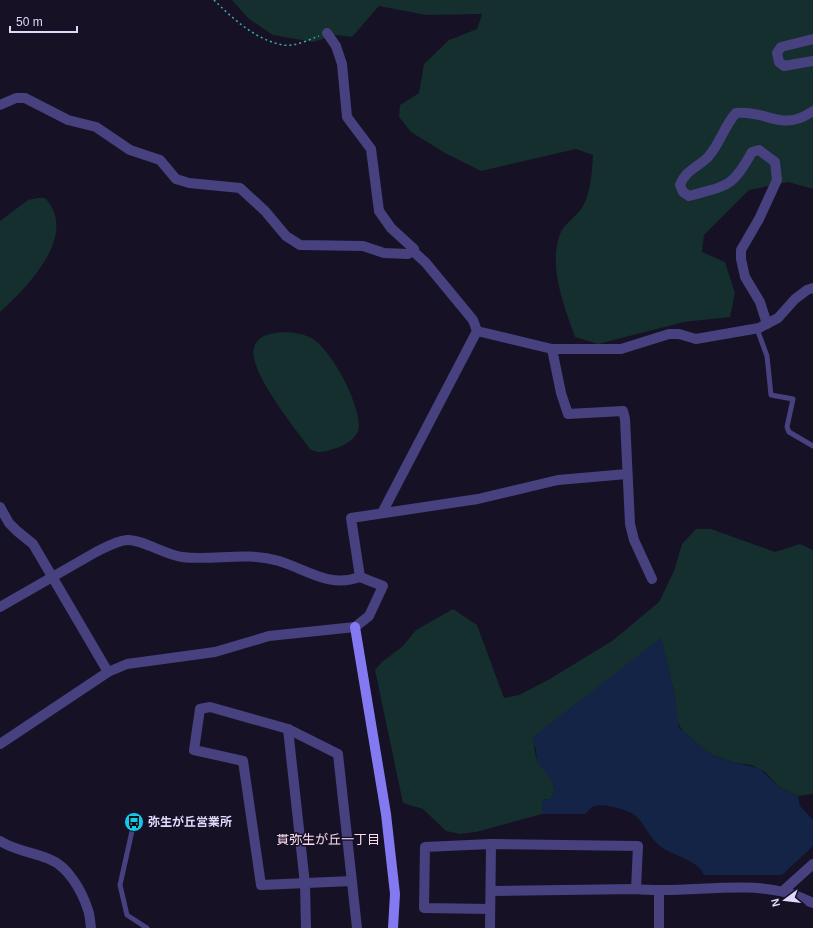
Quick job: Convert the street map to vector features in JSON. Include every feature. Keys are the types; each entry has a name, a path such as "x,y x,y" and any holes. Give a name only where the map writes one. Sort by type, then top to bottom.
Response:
{"street":[{"path":"327,33 336,46 342,64 346,117 371,149 379,211 391,228 414,249 413,251 426,263 473,320 477,331 382,513"},
{"path":"813,39 781,47 777,53 779,62 784,66 813,61"},
{"path":"0,105 16,98 25,98 68,120 96,127 130,150 160,160 176,178 189,183 240,188 265,210 286,236 300,245 362,246 384,253 408,254 413,251"},
{"path":"767,324 760,302 745,277 740,259 741,250 760,219 777,180 775,162 759,150 752,152 741,172 730,183 723,187 690,196 683,192 680,185 690,170 707,158 717,145 727,122 736,113 745,112 789,122 802,118 813,111"},
{"path":"477,331 552,349 621,350 669,334 679,334 696,339 757,329 778,318 795,299 807,290 813,288"},
{"path":"552,349 560,393 568,414 623,411 625,419 630,524 634,540 652,579"},
{"path":"360,576 351,518 478,499 558,480 627,474"},
{"path":"0,507 9,523 33,544 108,672"},
{"path":"0,607 112,544 128,540 181,557 250,556 279,561 310,574 332,580 349,580 360,576 383,586 369,616 355,628 269,636 215,652 127,664 108,672 0,744"},
{"path":"355,628 386,814 395,894 393,928"},
{"path":"352,880 305,884 261,885 243,761 194,750 200,709 210,706 288,729 338,754 352,880 357,928"},
{"path":"288,729 305,884 306,928"},
{"path":"0,841 19,851 50,859 60,865 73,879 89,910 91,928"},
{"path":"490,928 491,844"},
{"path":"490,909 424,908 426,847 491,844 638,846 636,889"},
{"path":"783,891 813,864"},
{"path":"491,891 636,889 659,892 746,888 783,891 813,903"},
{"path":"658,928 659,892"}],"lane":[{"path":"757,329 767,356 771,395 793,399 786,427 789,432 813,446"},
{"path":"134,822 120,885 127,915 147,928"}],"path":[{"path":"214,0 232,19 248,30 284,45 297,44 327,33"}],"green space":[{"path":"232,0 813,0 813,189 788,182 749,190 704,235 702,252 725,262 735,293 730,317 684,322 598,344 575,337 559,286 556,260 557,247 562,230 581,210 586,200 591,181 593,155 576,149 481,171 445,153 411,132 399,117 400,105 419,93 424,64 449,40 477,29 482,14 426,15 379,6 352,37 336,35 313,42 273,35 249,19"},
{"path":"45,198 54,213 56,228 53,244 35,275 0,312 0,221 28,200"},
{"path":"287,332 311,338 319,344 335,364 350,391 355,404 359,426 356,435 342,446 322,452 316,452 310,449 274,400 258,371 254,358 254,348 256,343 259,339 268,335"},
{"path":"696,529 711,529 775,552 800,544 813,550 813,794 798,796 779,787 765,772 752,765 735,763 710,754 683,732 677,721 675,696 661,639 533,740 536,757 551,779 555,790 550,800 542,799 542,814 476,832 460,834 446,831 423,809 403,803 375,670 382,662 403,646 416,630 453,609 477,625 504,698 519,695 548,680 612,641 659,602 674,571 682,544"}],"water":[{"path":"661,638 675,696 679,728 710,754 735,763 759,768 779,787 798,796 800,806 813,820 813,846 782,875 704,875 697,866 691,862 661,847 636,816 628,811 599,805 592,807 585,814 542,814 542,799 550,800 555,790 551,779 537,762 536,749 533,743 534,736"}],"place":[{"name":"弥生が丘営業所","path":"134,822"}],"district":[{"name":"貫弥生が丘一丁目","path":"328,839"}]}
